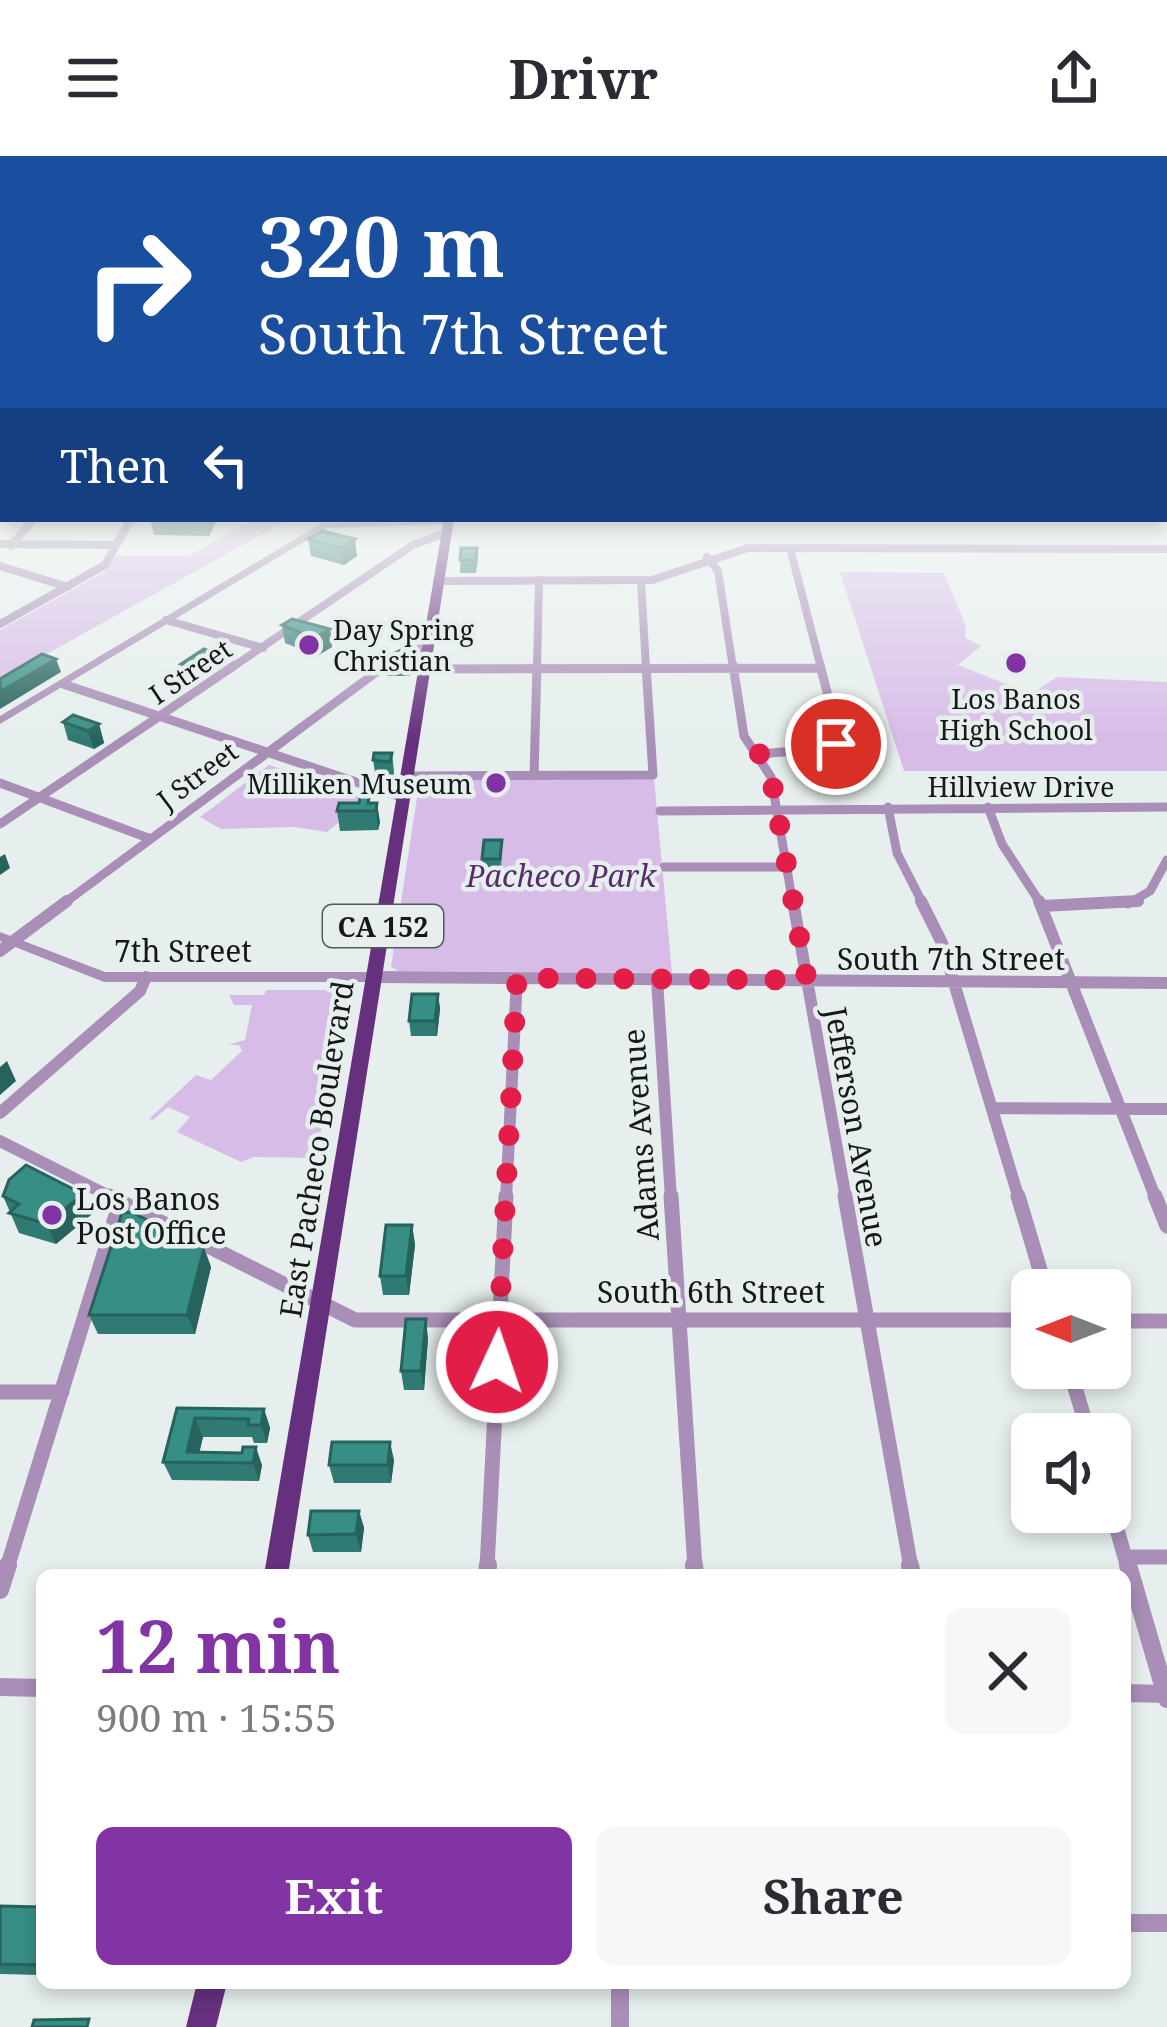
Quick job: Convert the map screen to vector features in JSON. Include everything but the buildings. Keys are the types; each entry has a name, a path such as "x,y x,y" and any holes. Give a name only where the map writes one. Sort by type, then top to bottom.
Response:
{"highway":[{"name":"East Pacheco Boulevard","path":"277,1569 440,565"},
{"path":"202,2027 207,1989"}],"street":[{"path":"0,624 104,565"},
{"path":"0,721 258,565"},
{"name":"I Street","path":"0,824 387,565"},
{"path":"437,581 641,580 674,575 692,565"},
{"name":"Jefferson Avenue","path":"714,565 744,736 771,776 911,1569"},
{"path":"759,754 836,744 839,738 794,565"},
{"path":"0,566 68,587"},
{"path":"534,776 539,580"},
{"path":"407,776 653,775 641,580"},
{"path":"166,620 262,648"},
{"name":"J Street","path":"4,943 404,652 427,647"},
{"path":"424,669 820,668"},
{"path":"63,684 404,798"},
{"path":"0,783 151,839"},
{"path":"888,807 897,853 937,928 1040,1269"},
{"name":"Hillview Drive","path":"660,811 888,807 1166,811"},
{"path":"988,807 1002,844 1042,906 1167,1226"},
{"path":"1042,906 1135,904 1150,890 1167,860"},
{"path":"664,867 788,867"},
{"name":"7th Street","path":"4,943 97,976 375,977"},
{"path":"0,1113 140,991 146,977"},
{"name":"South 7th Street","path":"375,977 1167,983"},
{"path":"487,1569 517,978"},
{"name":"Adams Avenue","path":"656,979 695,1569"},
{"path":"993,1108 1167,1109"},
{"name":"South 6th Street","path":"0,1141 355,1320 679,1316 1011,1320"},
{"path":"0,1590 121,1199"},
{"path":"1131,1321 1167,1322"},
{"path":"0,1392 62,1392"},
{"path":"1119,1533 1129,1569"},
{"path":"1126,1557 1167,1557"},
{"path":"1131,1574 1166,1696 1131,1694"},
{"path":"0,1687 36,1688"},
{"path":"1131,1923 1167,1923"},
{"path":"620,1989 620,2027"}],"green space":[{"path":"109,565 206,565 0,680 0,630"},
{"path":"840,572 944,573 966,626 965,638 981,646 958,665 1031,694 1057,677 1167,682 1167,771 904,771"},
{"path":"269,765 368,798 327,832 295,827 221,829 200,817"},
{"name":"Pacheco Park","path":"420,778 654,778 672,973 398,971 391,967"},
{"path":"266,990 346,990 316,1158 253,1157 241,1162 177,1132 190,1117 168,1107 149,1119 196,1075 211,1080 242,1051 239,1045 228,1045 245,1040 252,1005 234,1005 229,995 264,995"}],"place":[{"name":"Day Spring Christian","path":"309,645"},
{"name":"Los Banos High School","path":"1016,663"},
{"name":"Milliken Museum","path":"496,783"},
{"name":"Los Banos Post Office","path":"52,1215"}],"route":[{"path":"497,1362 517,978 807,980 771,776 759,754 836,744"}]}
